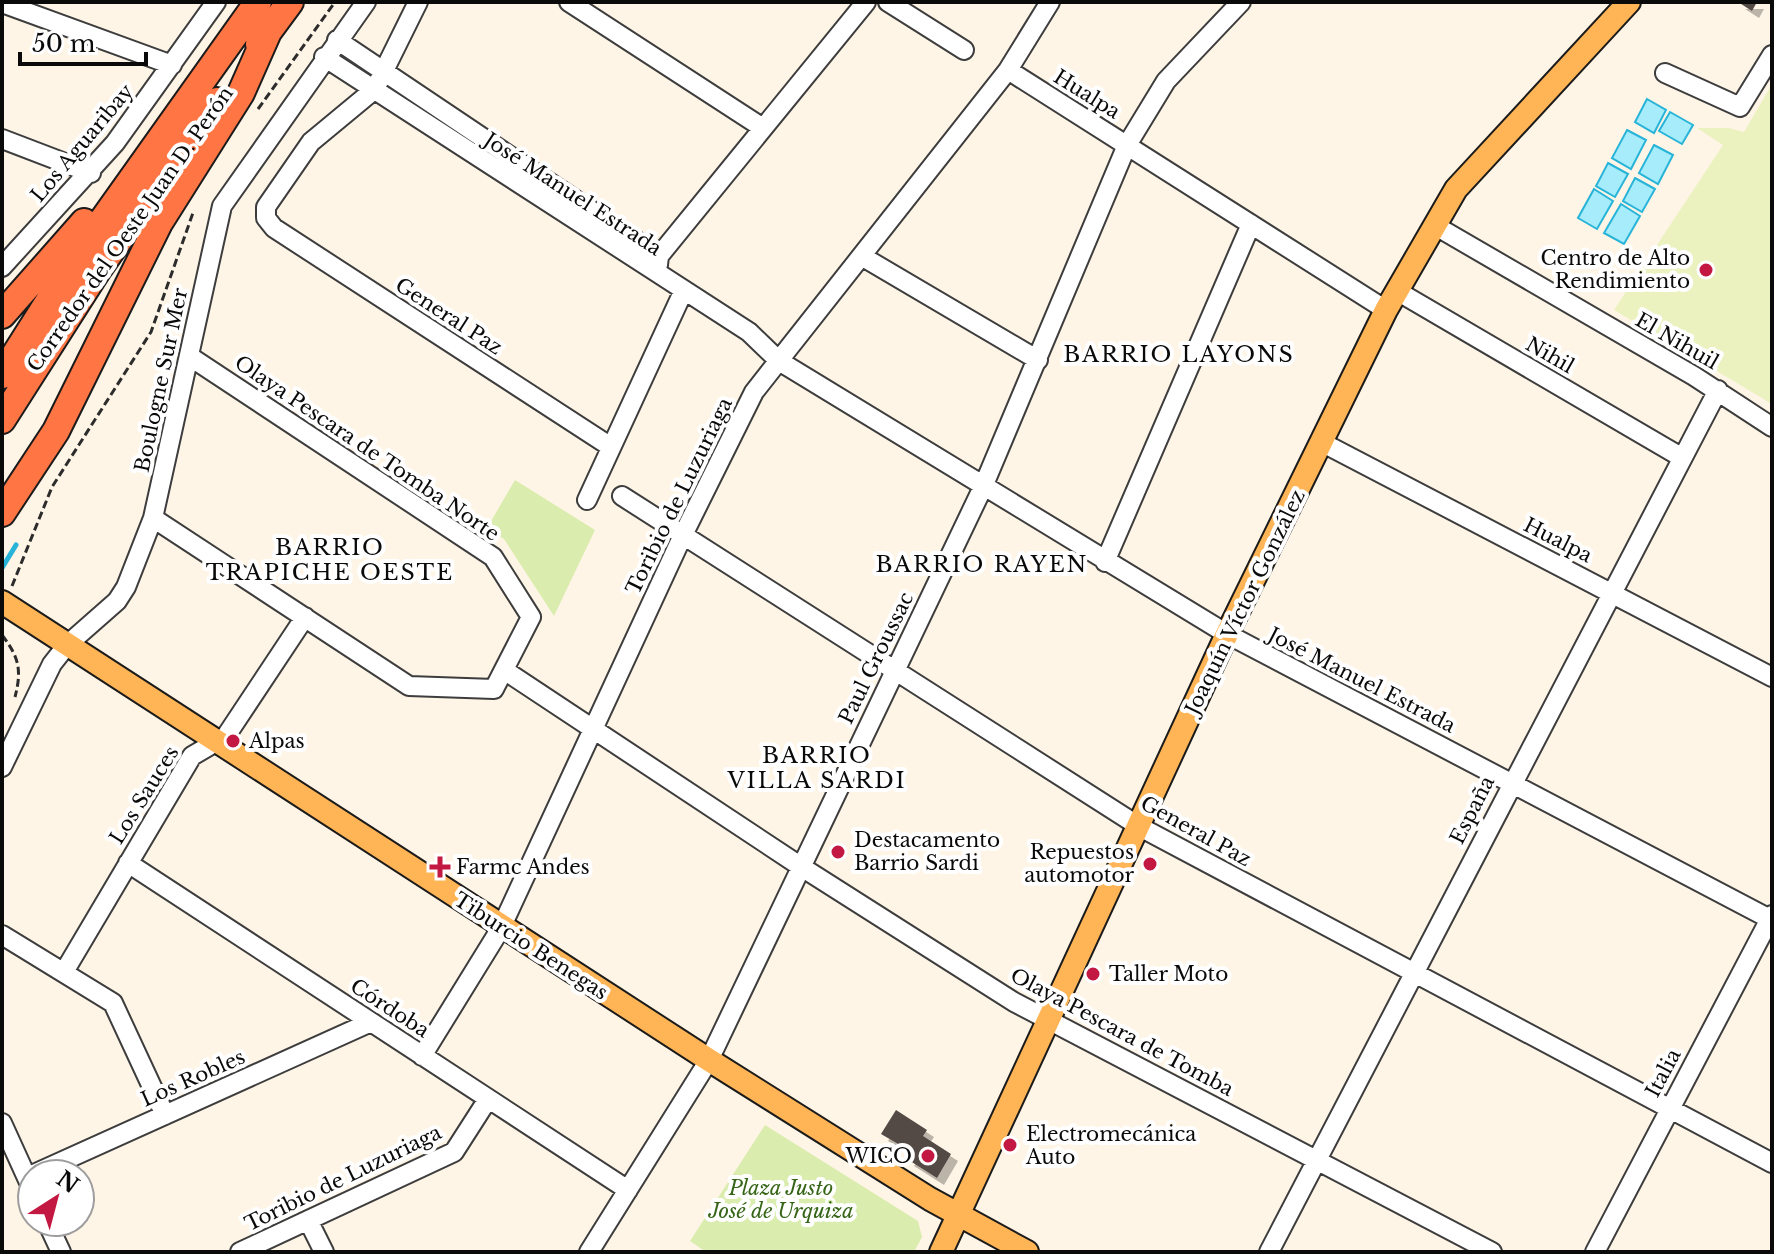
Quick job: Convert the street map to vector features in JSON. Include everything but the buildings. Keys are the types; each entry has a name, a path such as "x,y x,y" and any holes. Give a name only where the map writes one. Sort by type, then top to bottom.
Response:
{"highway":[{"name":"Corredor del Oeste Juan D. Perón","path":"2,375 80,252 258,2"},
{"name":"Corredor del Oeste Juan D. Perón","path":"2,420 99,268 290,2"},
{"path":"2,513 56,431 159,223 241,93 268,32"},
{"path":"2,315 176,117"}],"main road":[{"name":"Joaquín Víctor González","path":"941,1252 1227,634 1392,300 1456,189 1629,2"},
{"name":"Tiburcio Benegas","path":"3,603 709,1060 958,1215 1027,1252"}],"street":[{"name":"Los Aguaribay","path":"2,267 91,173 216,2"},
{"name":"Boulogne Sur Mer","path":"2,767 52,664 67,645 117,601 135,570 153,518 222,206 324,57 366,2"},
{"path":"375,89 418,2"},
{"path":"569,2 763,128"},
{"path":"657,276 659,256 866,2"},
{"path":"888,2 964,50"},
{"name":"Toribio de Luzuriaga","path":"422,1056 501,928 683,535 754,392 1008,70 1050,2"},
{"name":"Paul Groussac","path":"589,1252 709,1060 983,487 1127,145 1166,81 1241,2"},
{"path":"2,3 172,65"},
{"name":"José Manuel Estrada","path":"337,40 659,256"},
{"path":"1665,73 1740,107 1772,55"},
{"name":"José Manuel Estrada","path":"324,57 657,276 749,332 779,361 1105,562 1227,634 1771,918"},
{"name":"Hualpa","path":"1008,70 1251,224 1392,300"},
{"name":"General Paz","path":"375,89 311,142 266,207 266,218 274,228 611,447"},
{"path":"2,139 91,173"},
{"path":"1105,562 1251,224"},
{"name":"El Nihuil","path":"1434,225 1718,390 1772,427"},
{"path":"863,257 1038,360"},
{"path":"587,500 683,292"},
{"name":"Nihil","path":"1392,300 1681,457"},
{"name":"Olaya Pescara de Tomba Norte","path":"189,356 493,557 531,617 504,670"},
{"name":"España","path":"1269,1252 1511,782 1718,390"},
{"name":"Hualpa","path":"1323,443 1772,677"},
{"name":"General Paz","path":"622,496 1140,827 1772,1163"},
{"path":"153,518 409,686 494,689 504,670"},
{"name":"Los Sauces","path":"64,972 192,756 216,743 234,726 305,617"},
{"name":"Olaya Pescara de Tomba","path":"504,670 800,866 1048,1021 1492,1252"},
{"name":"Córdoba","path":"128,863 628,1190"},
{"name":"Italia","path":"1595,1252 1771,918"},
{"path":"2,935 113,1003 165,1115"},
{"name":"Los Robles","path":"75,1158 371,1022"},
{"name":"Toribio de Luzuriaga","path":"240,1252 454,1152 488,1099"},
{"path":"2,1123 20,1158"},
{"path":"308,1220 324,1252"}],"path":[{"path":"253,116 335,2"},
{"path":"3,603 52,487 151,332 198,200"},
{"path":"2,635 19,658 21,676 14,701"}],"green space":[{"name":"Centro de Alto Rendimiento","path":"1772,84 1772,404 1614,310 1723,145 1697,128 1729,128 1744,132"},
{"path":"515,480 595,530 554,616 504,539 487,528"},
{"name":"Plaza Justo José de Urquiza","path":"765,1125 918,1221 922,1237 914,1252 706,1252 690,1241"}],"water":[{"path":"1647,99 1666,110 1654,133 1635,122"},
{"path":"1670,112 1693,125 1682,144 1659,131"},
{"path":"1627,130 1646,140 1631,169 1612,158"},
{"path":"1654,145 1673,155 1658,184 1639,173"},
{"path":"1608,163 1628,174 1615,197 1596,186"},
{"path":"1635,178 1655,189 1642,212 1623,201"},
{"path":"1594,189 1613,201 1597,229 1578,218"},
{"path":"1621,204 1640,216 1624,244 1604,233"}],"waterway":[{"path":"2,568 16,545"}],"place":[{"name":"Centro de Alto Rendimiento","path":"1706,270"},
{"name":"Alpas","path":"233,741"},
{"name":"Destacamento Barrio Sardi","path":"838,852"},
{"name":"Repuestos automotor","path":"1150,864"},
{"name":"Farmc Andes","path":"440,867"},
{"name":"Taller Moto","path":"1093,974"},
{"name":"Electromecánica Auto","path":"1010,1145"},
{"name":"WICO","path":"928,1156"}],"district":[{"name":"BARRIO LAYONS","path":"1179,354"},
{"name":"BARRIO TRAPICHE OESTE","path":"330,560"},
{"name":"BARRIO RAYEN","path":"982,564"},
{"name":"BARRIO VILLA SARDI","path":"817,768"}]}
